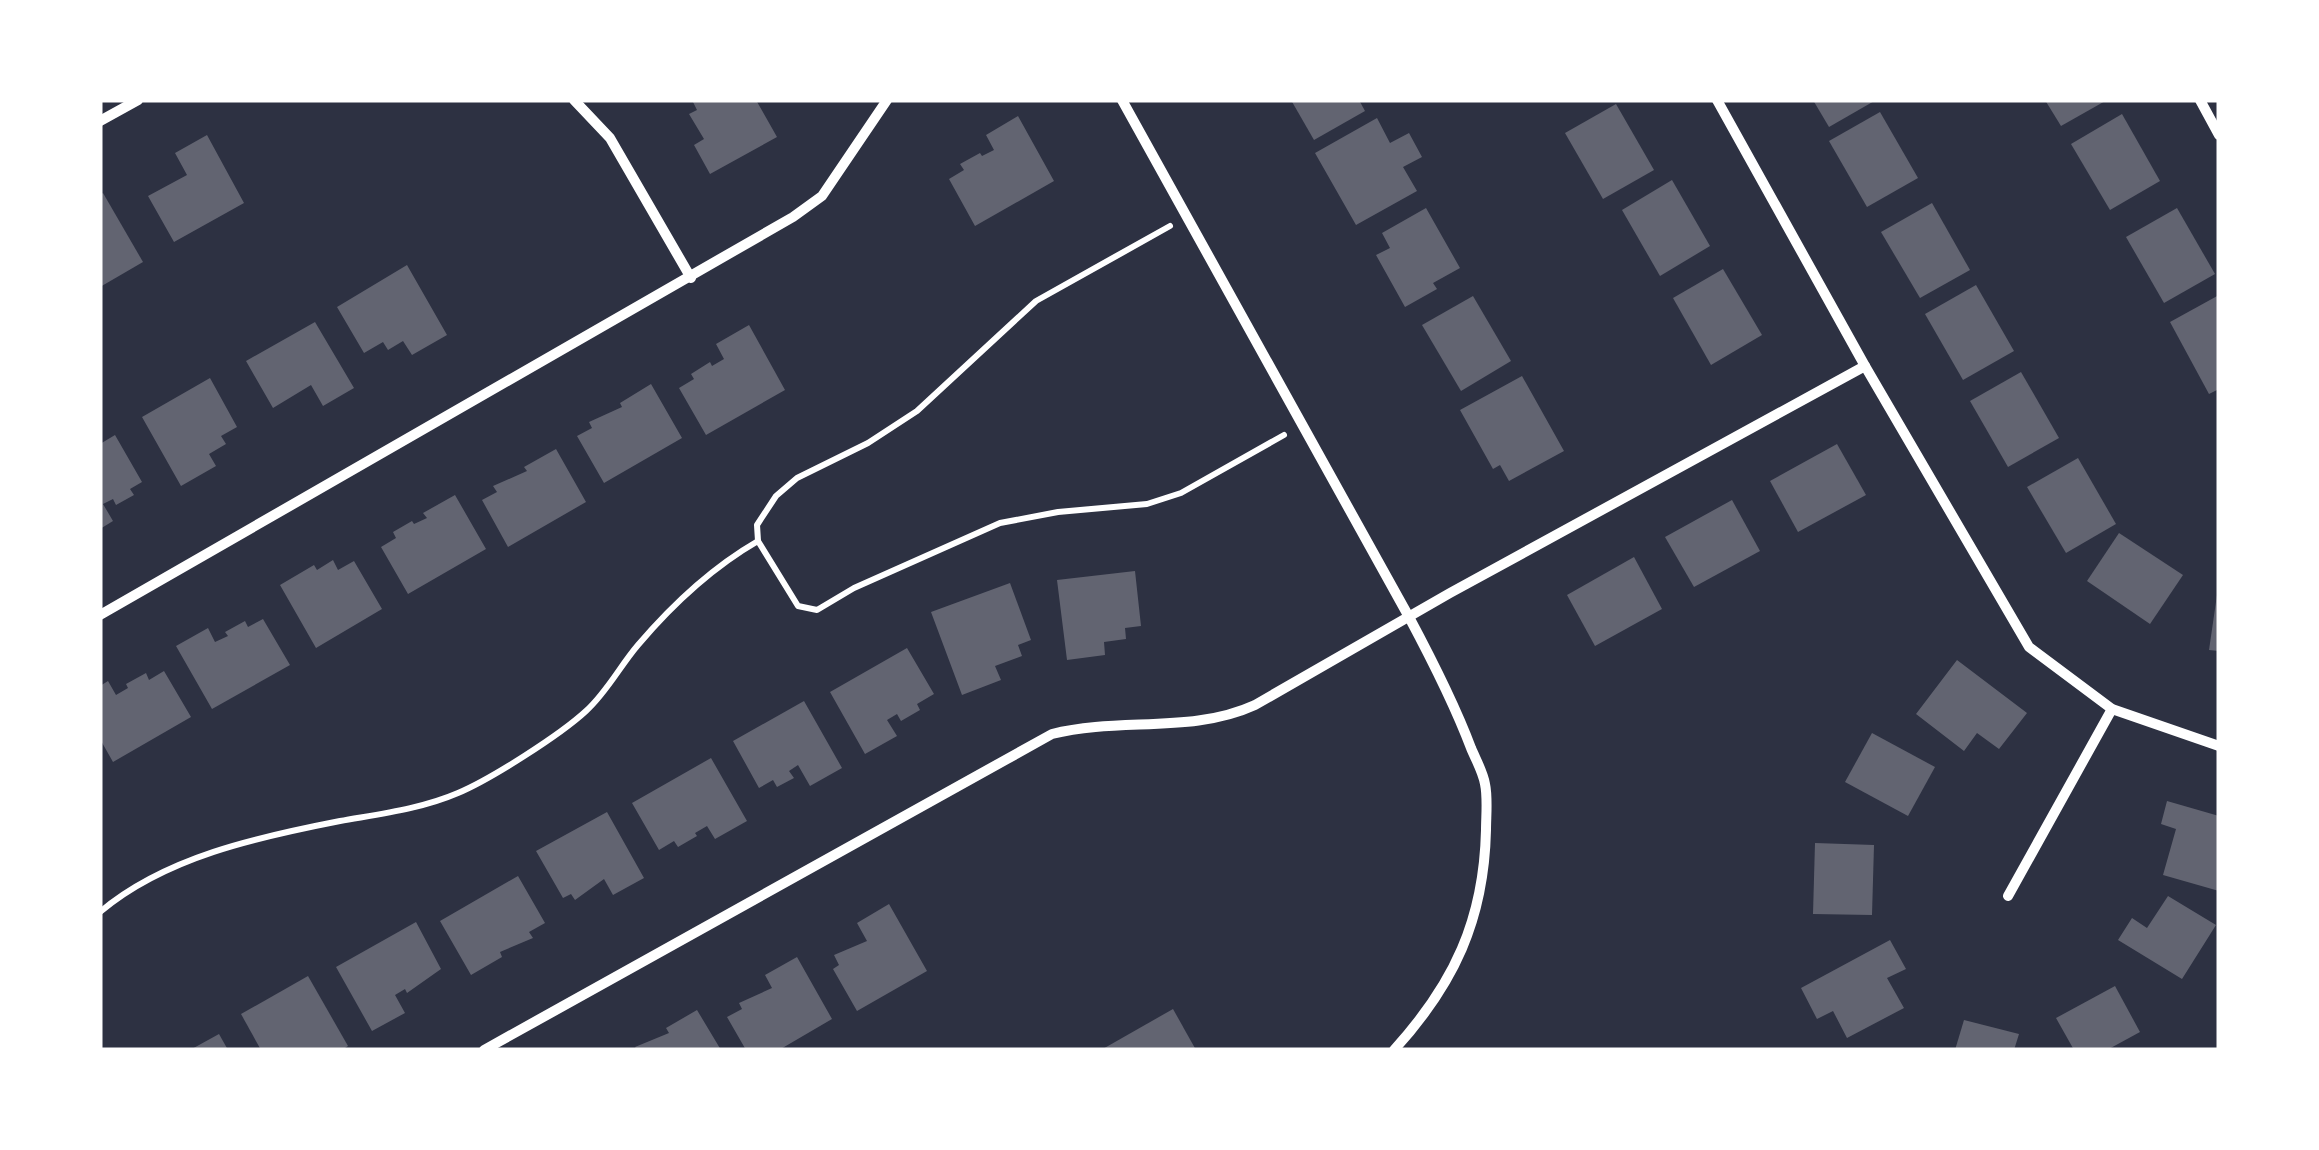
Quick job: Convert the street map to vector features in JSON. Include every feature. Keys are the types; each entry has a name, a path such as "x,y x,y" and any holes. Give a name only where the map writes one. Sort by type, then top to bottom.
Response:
{"street":[{"path":"100,122 138,100"},
{"path":"574,100 610,138 691,278"},
{"path":"100,616 752,244 822,196 887,100"},
{"path":"1122,100 1410,617 1455,704 1485,784 1485,862 1478,909 1462,953 1423,1018 1394,1050"},
{"path":"1717,100 2028,647 2112,709 2219,746"},
{"path":"2200,100 2219,135"},
{"path":"484,1050 1052,734 1084,726 1194,722 1236,714 1865,366"},
{"path":"2008,896 2112,709"}],"path":[{"path":"1188,215 1036,300 917,411 868,443 797,478 776,496 757,525 758,540 798,606 817,610 854,588 1000,523 1058,512 1147,504 1181,493 1304,423"},
{"path":"100,912 115,899 188,861 295,830 413,808 460,793 587,710 637,646 698,585 727,558 758,540"}],"building":[{"path":"692,100 756,100 777,137 710,174 694,145 704,139 689,114 697,110"},
{"path":"1291,100 1359,100 1365,111 1314,140"},
{"path":"1813,100 1876,100 1829,127"},
{"path":"2045,100 2107,100 2061,126"},
{"path":"1616,104 1654,170 1603,199 1565,133"},
{"path":"1880,112 1918,178 1867,207 1829,141"},
{"path":"2122,114 2160,181 2110,210 2071,144"},
{"path":"1018,116 1054,181 975,226 949,179 964,170 960,164 994,150 986,135"},
{"path":"1377,118 1390,143 1409,133 1422,157 1403,167 1417,191 1356,225 1315,153"},
{"path":"207,135 244,203 174,242 148,196 187,175 175,153"},
{"path":"1672,180 1710,246 1660,276 1622,210"},
{"path":"103,193 143,262 100,287 100,195"},
{"path":"1932,203 1970,270 1920,298 1881,232"},
{"path":"1426,208 1460,268 1433,283 1437,289 1405,307 1376,255 1390,248 1382,233"},
{"path":"2177,208 2215,274 2164,303 2126,237"},
{"path":"407,265 447,335 412,355 403,341 388,350 383,342 364,353 337,307"},
{"path":"1723,269 1762,335 1711,365 1673,298"},
{"path":"1976,285 2014,351 1963,380 1925,314"},
{"path":"2219,295 2219,389 2209,394 2170,322"},
{"path":"1473,296 1511,361 1461,391 1422,325"},
{"path":"315,322 354,388 323,406 311,385 273,408 246,361"},
{"path":"749,325 785,390 706,435 679,388 694,379 691,374 710,362 712,366 724,359 716,344"},
{"path":"2021,372 2059,438 2008,467 1970,401"},
{"path":"1522,376 1564,451 1509,481 1500,465 1493,469 1460,410"},
{"path":"210,378 237,427 221,436 226,444 209,454 216,466 181,486 142,417"},
{"path":"651,384 682,438 604,483 577,436 592,428 589,422 622,407 620,403"},
{"path":"115,435 142,482 130,489 134,495 116,505 113,499 103,504 113,521 100,529 100,444"},
{"path":"1837,444 1866,495 1798,532 1770,481"},
{"path":"556,449 586,502 508,547 482,500 497,492 493,486 527,471 524,467"},
{"path":"2078,458 2116,524 2066,553 2027,487"},
{"path":"455,495 486,549 408,594 381,547 396,538 393,532 427,518 423,513"},
{"path":"1732,500 1760,551 1694,587 1665,537"},
{"path":"2119,533 2183,575 2150,624 2087,581"},
{"path":"1634,557 1662,609 1595,646 1567,595"},
{"path":"333,560 338,570 354,561 382,609 316,648 280,585 314,565 317,570"},
{"path":"1135,571 1141,626 1125,628 1126,639 1104,642 1105,655 1067,660 1057,580"},
{"path":"1010,583 1031,640 1018,645 1022,656 995,666 1001,680 962,695 931,612"},
{"path":"2219,595 2219,651 2209,650"},
{"path":"263,619 290,665 212,709 176,646 208,628 215,642 245,621 248,627"},
{"path":"907,648 934,694 917,704 920,710 901,721 897,714 887,720 897,736 865,754 830,692"},
{"path":"1957,660 2027,713 1999,749 1977,733 1964,751 1916,714"},
{"path":"164,671 191,717 113,762 100,739 100,686 108,681 116,695 146,673 149,680"},
{"path":"804,701 842,768 810,786 798,765 789,771 794,778 777,787 773,780 759,788 733,741"},
{"path":"1872,733 1935,767 1908,816 1845,782"},
{"path":"711,758 747,821 715,839 707,826 678,847 674,841 659,850 632,803"},
{"path":"2167,801 2219,816 2219,891 2163,875 2176,829 2161,824"},
{"path":"607,812 644,878 613,895 604,879 575,900 571,894 563,898 536,851"},
{"path":"1815,843 1874,845 1872,915 1813,914"},
{"path":"518,876 545,923 529,932 533,938 500,952 502,957 471,975 440,921"},
{"path":"2168,896 2216,925 2182,979 2118,940 2132,918 2147,928"},
{"path":"889,904 927,971 857,1011 833,969 839,965 834,955 867,941 857,923"},
{"path":"416,922 441,969 407,993 405,989 395,995 405,1013 372,1031 336,967"},
{"path":"1890,940 1906,969 1887,978 1904,1008 1847,1038 1833,1011 1817,1019 1801,988"},
{"path":"797,957 832,1019 779,1050 746,1050 727,1017 742,1009 739,1003 772,988 765,975"},
{"path":"308,976 348,1046 342,1050 261,1050 241,1014"},
{"path":"2115,986 2140,1032 2107,1050 2074,1050 2056,1018"},
{"path":"1173,1009 1196,1050 1101,1050"},
{"path":"697,1010 721,1050 635,1047 669,1033 666,1028"},
{"path":"1964,1020 2019,1034 2014,1050 1955,1050"},
{"path":"219,1034 228,1050 190,1050"}]}
